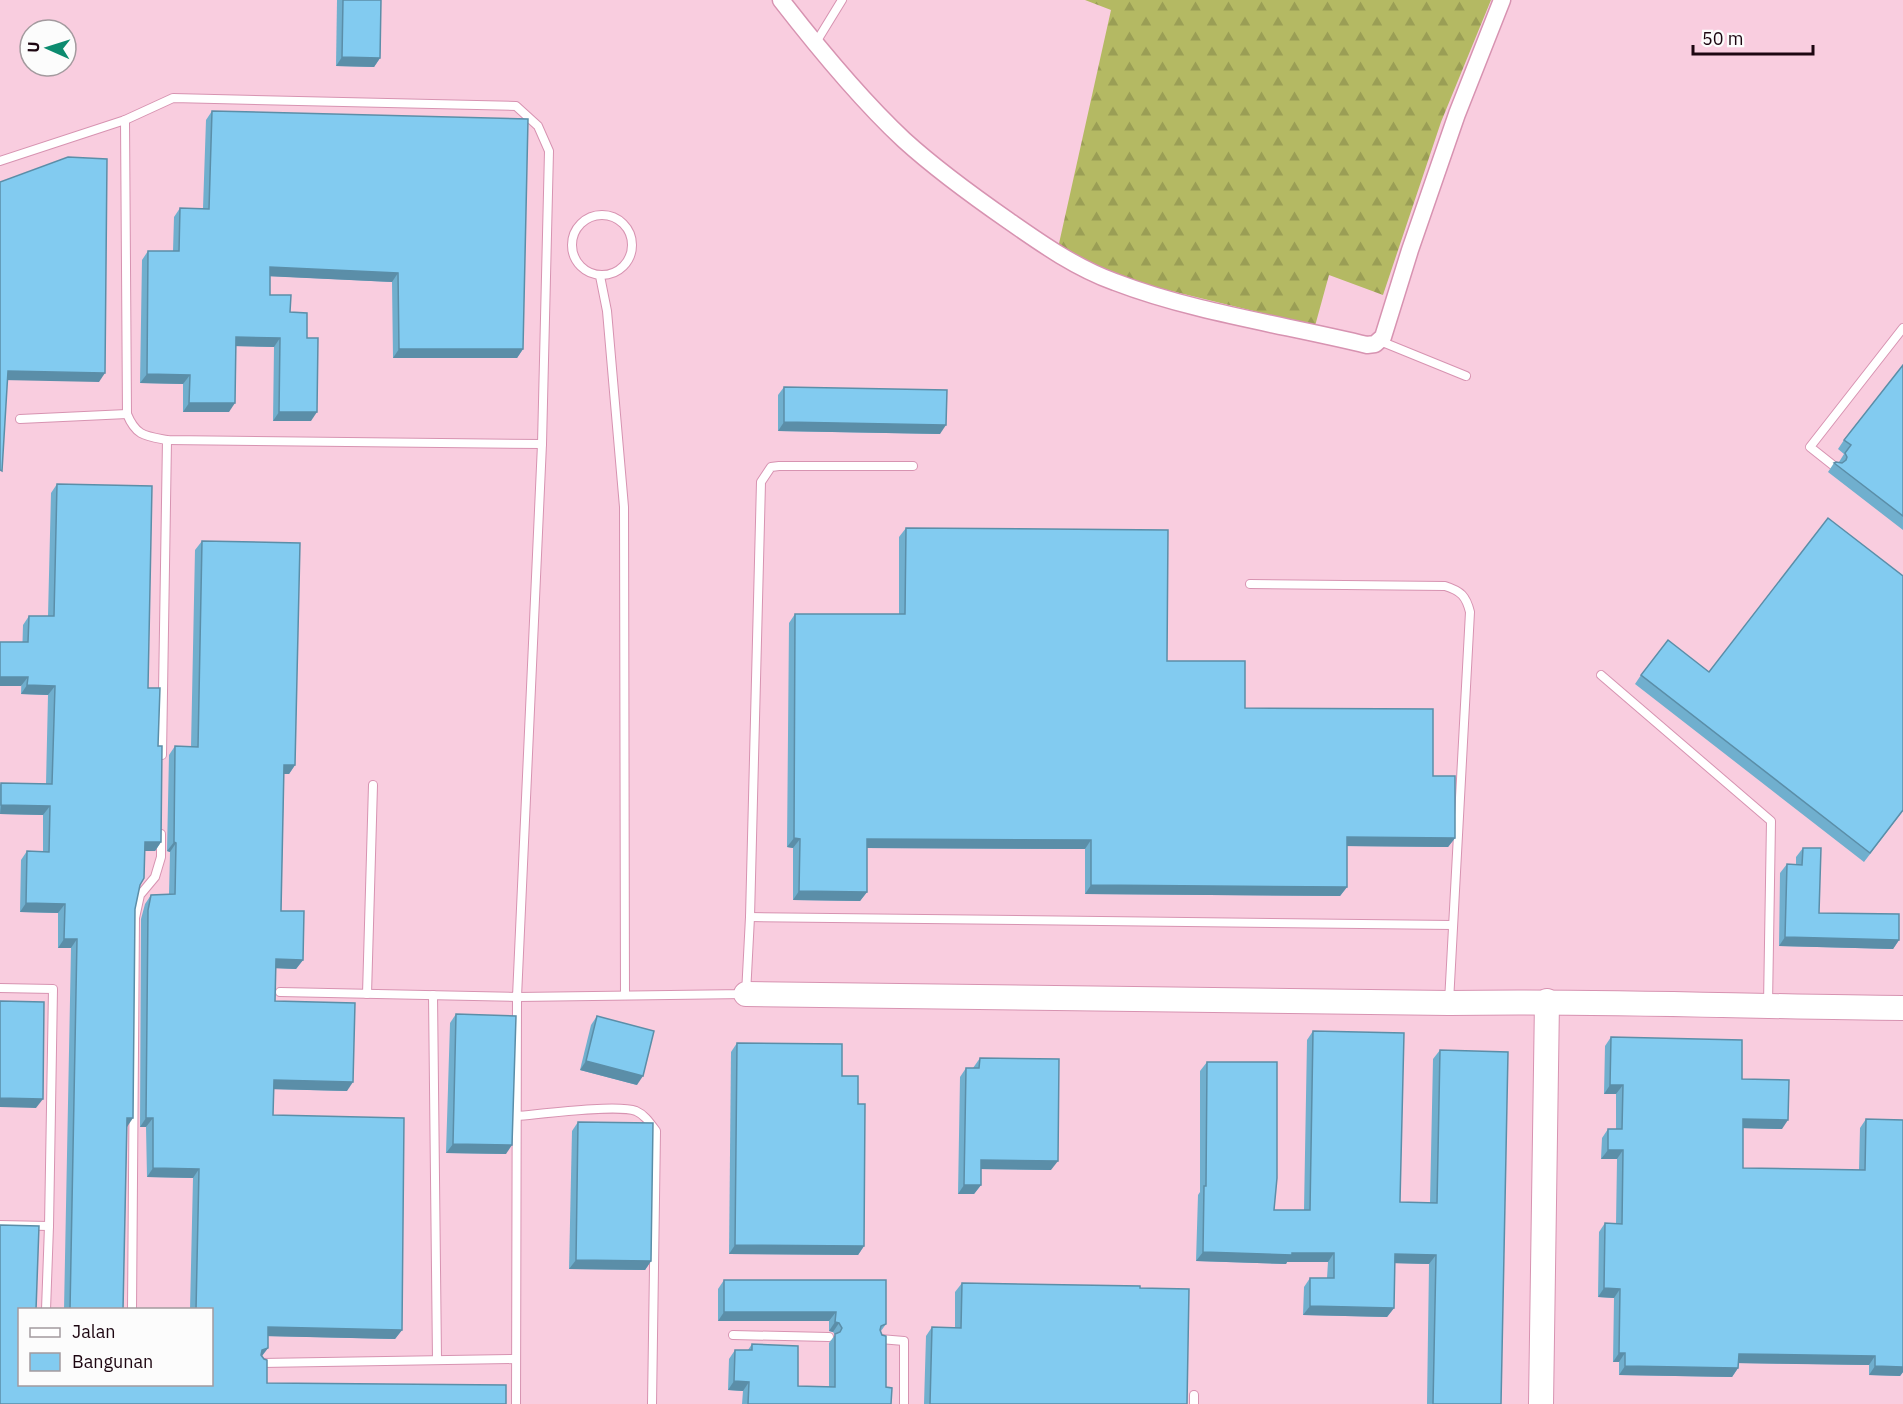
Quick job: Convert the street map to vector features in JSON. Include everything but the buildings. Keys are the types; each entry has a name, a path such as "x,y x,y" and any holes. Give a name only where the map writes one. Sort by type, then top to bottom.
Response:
{"street":[{"path":"781,0 815,45 904,140 966,191 1054,252 1113,282 1180,303 1367,345 1380,342 1386,330 1410,250 1457,114 1502,0"},
{"path":"746,994 1449,1003 1547,1001 1903,1008"},
{"path":"1541,1404 1547,1001"}],"lane":[{"path":"815,45 842,0"},
{"path":"0,161 125,120 173,98 516,106 538,126 549,151 542,444 517,997 516,1404"},
{"path":"125,120 127,414 132,427 146,436 167,440 542,444"},
{"path":"602,214 622,221 629,230 632,251 628,261 621,269 600,276 583,269 573,254 571,244 577,226 593,215 602,214"},
{"path":"600,276 607,311 624,507 625,995"},
{"path":"1834,466 1810,447 1903,328"},
{"path":"1380,342 1466,376"},
{"path":"20,419 127,414"},
{"path":"162,762 167,440"},
{"path":"280,992 517,997 746,994 761,482 771,467 779,466 913,466"},
{"path":"1251,584 1446,586 1459,590 1466,599 1470,612 1449,1003"},
{"path":"1601,675 1771,821 1768,1007"},
{"path":"368,994 373,785"},
{"path":"132,1308 135,918 140,895 155,877 161,857 161,821"},
{"path":"750,917 1453,925"},
{"path":"0,988 53,989 46,1308"},
{"path":"433,995 437,1360"},
{"path":"517,1116 612,1109 635,1111 648,1119 656,1131 652,1404"},
{"path":"0,1225 49,1226"},
{"path":"733,1335 829,1337"},
{"path":"880,1339 904,1341 904,1404"},
{"path":"261,1363 516,1359"}],"green space":[{"path":"1085,0 1491,0 1441,122 1383,295 1329,275 1315,326 1122,279 1058,248 1111,10"}]}
